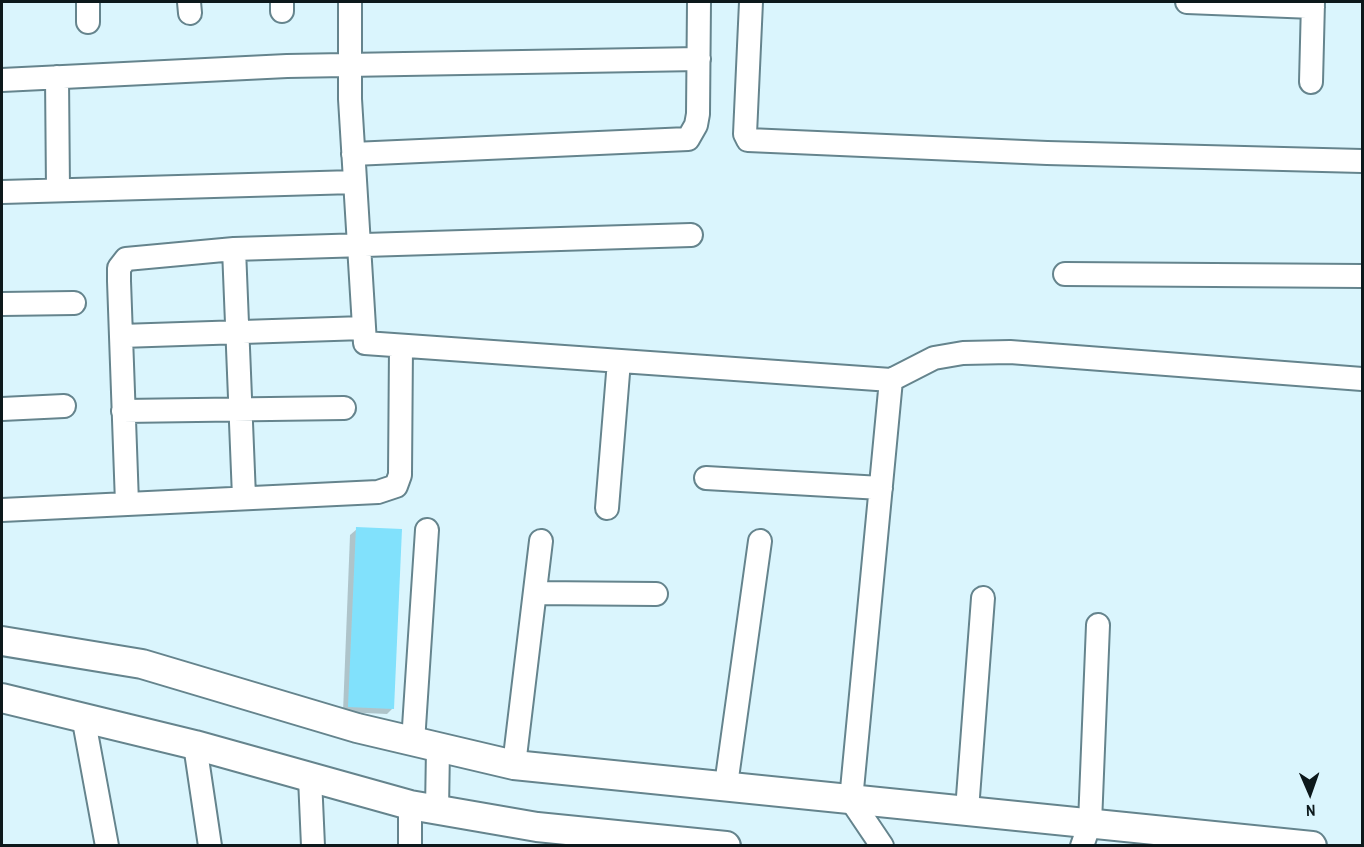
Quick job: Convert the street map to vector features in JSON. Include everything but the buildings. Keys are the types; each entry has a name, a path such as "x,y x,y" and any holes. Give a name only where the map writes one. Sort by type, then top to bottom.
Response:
{"main road":[{"path":"2,641 142,664 357,728 514,765 967,810 1086,834 1312,846"},
{"path":"2,698 83,716 310,778 536,836 726,846"}],"street":[{"path":"350,2 353,154 365,343 891,380 934,358 963,353 1010,352 1362,379"},
{"path":"353,154 688,139 696,125 698,114 699,2"},
{"path":"751,2 745,134 748,140 1035,152 1362,161"},
{"path":"1187,2 1313,4 1311,82"},
{"path":"2,80 287,66 350,67 699,59"},
{"path":"57,77 58,190"},
{"path":"2,192 355,182"},
{"path":"127,503 119,268 126,259 234,249 691,236"},
{"path":"234,249 244,497"},
{"path":"1065,274 1362,276"},
{"path":"2,304 74,303"},
{"path":"121,336 364,328"},
{"path":"2,510 378,492 396,486 400,475 401,346"},
{"path":"607,508 619,361"},
{"path":"882,846 851,800 891,380"},
{"path":"2,409 64,406"},
{"path":"123,411 344,408"},
{"path":"706,477 881,488"},
{"path":"410,846 424,807 427,530"},
{"path":"514,765 541,541"},
{"path":"726,785 760,541"},
{"path":"535,593 656,594"},
{"path":"967,810 983,598"},
{"path":"1086,834 1098,625"},
{"path":"83,716 106,846"},
{"path":"195,745 210,846"},
{"path":"310,778 313,846"}]}
